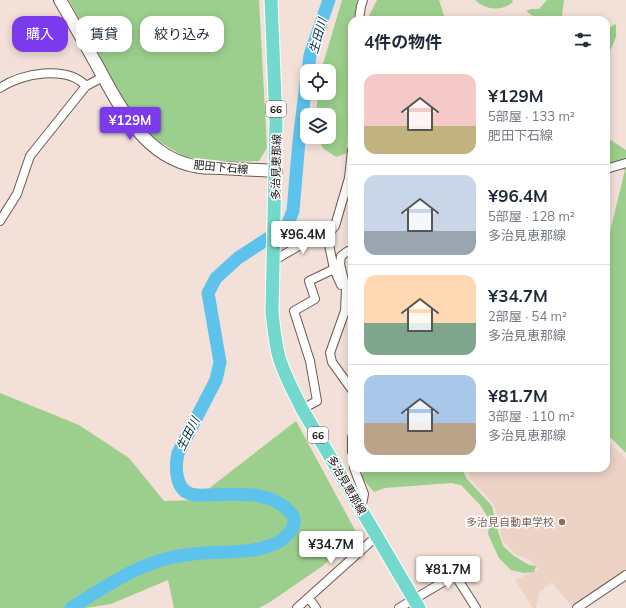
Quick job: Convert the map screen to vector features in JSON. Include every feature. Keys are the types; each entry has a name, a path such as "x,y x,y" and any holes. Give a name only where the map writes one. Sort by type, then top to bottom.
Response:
{"main road":[{"name":"肥田下石線","path":"60,0 103,77 129,119 139,133 149,143 167,156 194,166 276,171"},
{"name":"多治見恵那線","path":"271,0 276,122 272,314 280,358 288,380 302,409 417,603"}],"street":[{"path":"360,16 363,0"},
{"path":"0,88 6,83 21,77 55,73 81,80 86,86"},
{"path":"0,221 17,194 30,156 86,86 103,77"},
{"path":"610,168 626,163"},
{"path":"273,261 302,244 327,235 335,226 348,182"},
{"path":"327,235 334,269 345,296"},
{"path":"348,251 341,256 340,264 346,289 345,310 330,353 332,362 348,384"},
{"path":"302,409 316,401 310,361 294,311 315,299 309,281 334,269"},
{"path":"356,472 364,494 361,509"},
{"path":"297,608 377,536"},
{"path":"399,608 417,603 455,575 476,608"},
{"path":"577,608 626,575"},
{"path":"309,598 316,608"}],"shaded area":[{"name":"多治見自動車学校","path":"610,444 626,459 626,573 572,607 552,582 540,591 536,608 533,608 515,580 539,569 528,559 516,555 503,541 494,504 469,478 470,472 610,472"}],"green space":[{"path":"69,0 259,0 267,148 259,161 234,162 185,157 153,138 138,122 126,104 98,52 132,52 132,16 78,16"},
{"path":"342,0 357,0 355,16 348,16 347,153 336,157 324,149 321,144 336,144 336,108 316,108 317,100 336,100 336,64 323,64"},
{"path":"377,0 439,0 444,16 369,16"},
{"path":"475,0 512,0 513,2 504,7 489,8"},
{"path":"547,0 564,0 562,16 533,16 526,11 531,9 539,9"},
{"path":"616,24 616,37 610,51 610,27"},
{"path":"610,140 626,150 626,453 610,437 610,232 625,170 610,166"},
{"path":"0,393 79,425 129,458 164,501 194,500 296,421 355,530 324,565 259,608 174,608 168,580 111,604 86,608 0,608"},
{"path":"363,472 463,472 467,479 492,506 503,546 514,556 529,565 536,566 534,572 524,573 511,570 499,558 488,534 490,520 480,505 461,485 451,483 385,488 374,492 359,475"}],"waterway":[{"name":"生田川","path":"309,64 310,55 329,0"},
{"name":"生田川","path":"71,608 121,577 142,567 168,558 184,555 245,551 270,546 281,541 293,527 294,519 290,511 275,501 267,498 248,494 198,495 186,492 182,488 177,477 177,464 178,453 216,380 220,362 208,293 216,278 238,258 281,230 288,223 293,211 304,100"}],"place":[{"name":"多治見自動車学校","path":"562,522"}]}
